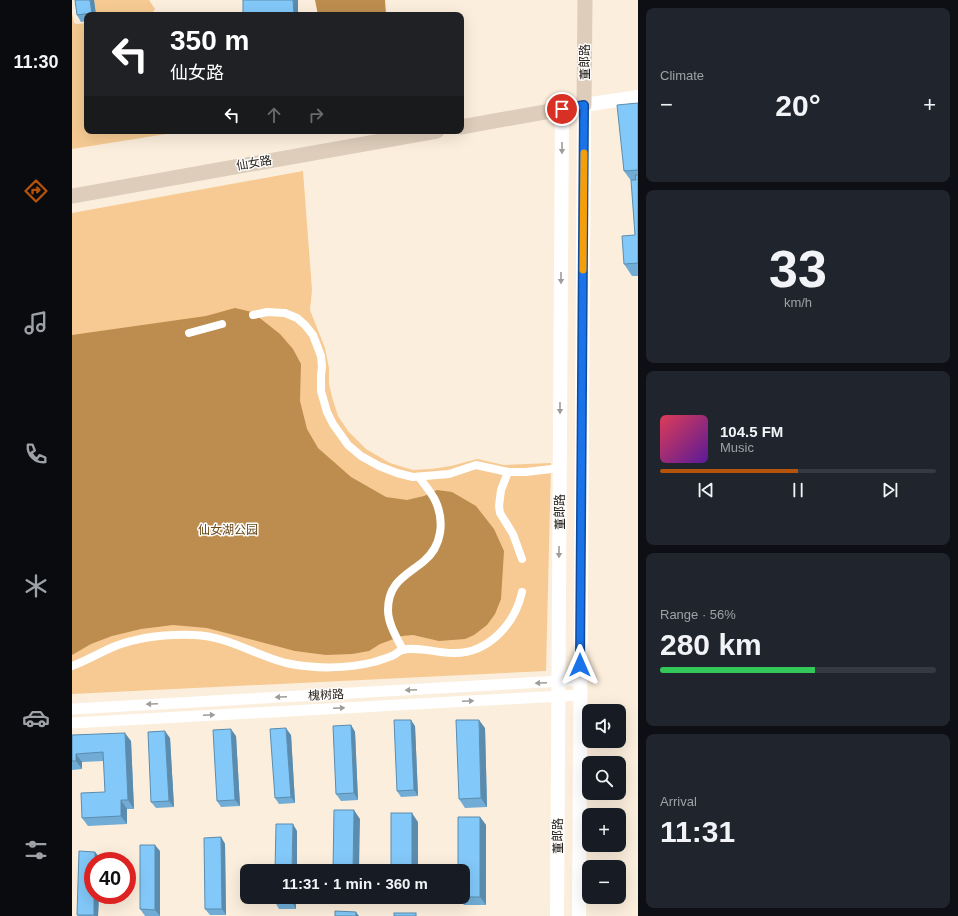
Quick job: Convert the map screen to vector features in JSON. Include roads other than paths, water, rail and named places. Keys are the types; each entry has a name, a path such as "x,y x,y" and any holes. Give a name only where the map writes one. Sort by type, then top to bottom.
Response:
{"main road":[{"name":"董郎路","path":"584,105 585,0"},
{"path":"464,126 584,105"},
{"name":"仙女路","path":"72,196 420,134"}],"street":[{"path":"584,105 638,97"},
{"name":"董郎路","path":"578,916 584,105"},
{"name":"董郎路","path":"557,916 562,109"},
{"path":"255,315 267,312 285,313 297,318 305,325 313,335 322,361 321,376 323,400 333,424 348,445 361,456 379,466 397,474 413,477 449,474 476,465 508,472 526,472 560,468"},
{"path":"189,333 222,324"},
{"path":"508,472 502,490 499,506 500,513 513,534 522,559"},
{"path":"403,650 391,624 388,611 392,592 402,577 430,555 436,547 441,528 438,509 434,499 419,477"},
{"path":"72,666 121,645 152,637 174,635 194,635 221,639 287,663 312,666 335,667 374,662 403,650 418,649 455,653 485,645 497,636 507,625 516,611 522,592"},
{"name":"槐树路","path":"72,709 580,680"},
{"name":"槐树路","path":"72,723 580,695"}],"park label":[{"name":"仙女湖公园","path":"228,530"}]}
